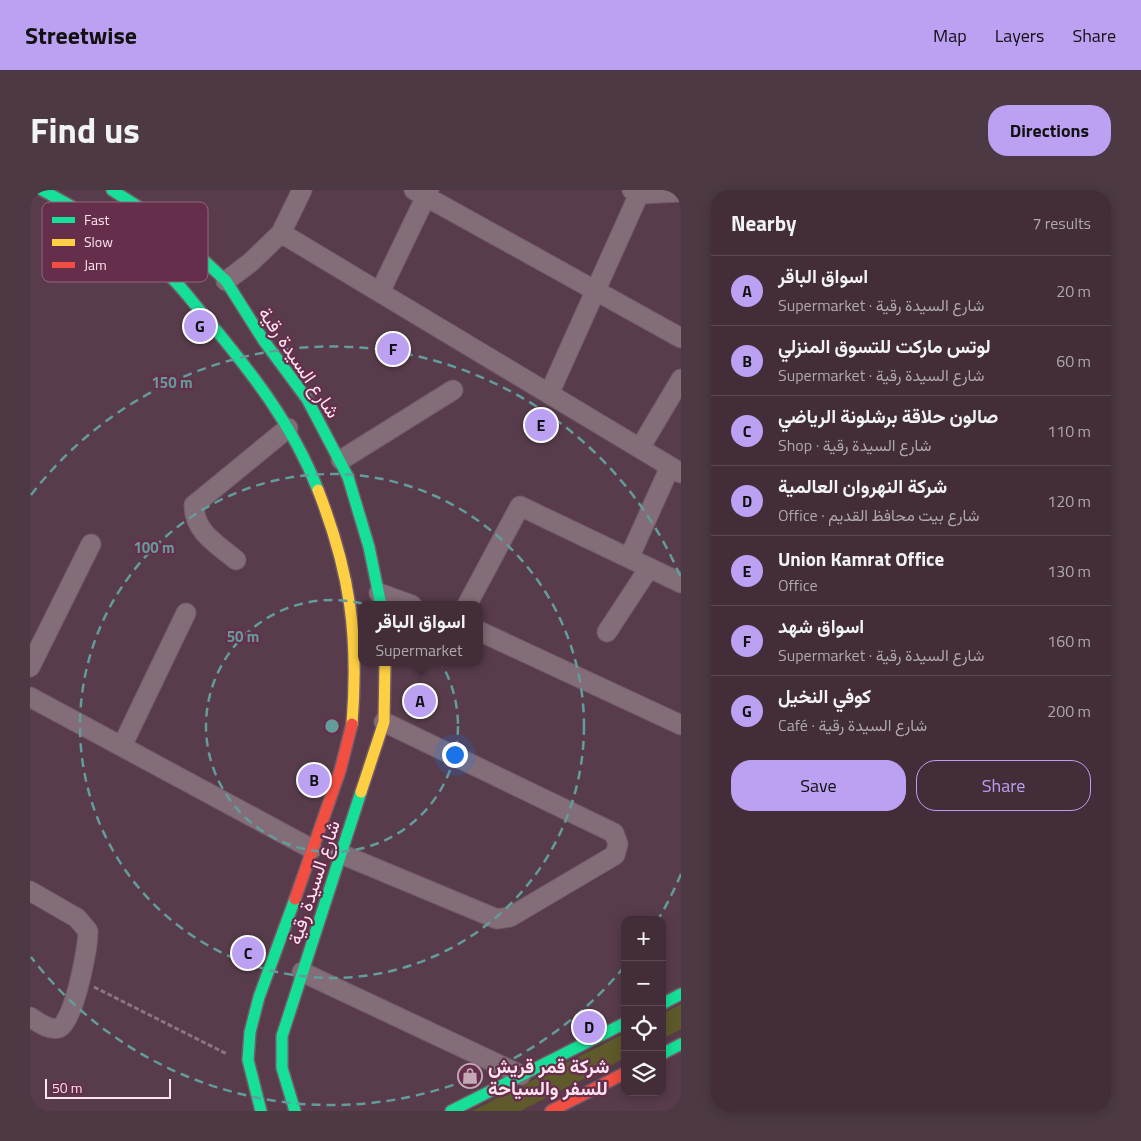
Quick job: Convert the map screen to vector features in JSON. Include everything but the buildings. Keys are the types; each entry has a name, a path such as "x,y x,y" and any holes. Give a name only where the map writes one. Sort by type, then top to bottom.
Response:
{"main road":[{"name":"شارع السيدة رقية","path":"42,190 62,202"},
{"name":"شارع السيدة رقية","path":"112,190 131,202"},
{"name":"شارع السيدة رقية","path":"208,269 222,283 307,399 341,460 369,547 380,599"},
{"name":"شارع السيدة رقية","path":"178,282 196,298 265,392 288,428 326,508 349,594 355,631 356,698 352,724 341,768 250,1031 249,1065 261,1111"},
{"name":"شارع السيدة رقية","path":"295,1111 282,1068 280,1046 302,972 384,722 386,666"},
{"path":"666,1002 681,994"},
{"path":"451,1111 621,1025"},
{"path":"551,1111 621,1075"}],"street":[{"path":"222,283 251,262 281,233 302,190"},
{"path":"380,292 423,192 681,338"},
{"path":"549,394 595,291 636,192 681,192"},
{"path":"281,233 676,470 629,558"},
{"path":"640,448 681,379"},
{"path":"341,460 453,390"},
{"path":"236,560 206,535 194,518 194,505 288,428"},
{"path":"469,601 520,506 681,583"},
{"path":"30,667 91,544"},
{"path":"607,632 649,568"},
{"path":"122,746 186,613"},
{"path":"483,633 681,725"},
{"path":"30,697 312,849"},
{"path":"341,854 497,919 510,917 615,855 618,844 614,833 384,722"},
{"path":"30,891 77,918 88,931 80,980 65,1023 58,1028 49,1028 30,1017"},
{"path":"302,972 521,1076"}],"path":[{"path":"80,980 249,1065"}],"shaded area":[{"path":"681,1004 681,1029 666,1037 666,1012"},
{"path":"621,1035 621,1060 520,1111 472,1111"}],"traffic: fast":[{"path":"42,190 64,202"},
{"path":"112,190 131,202"},
{"path":"208,264 226,281 264,341 307,399 348,477 369,547 380,601"},
{"path":"176,282 270,400 296,443 318,490"},
{"path":"295,1111 282,1068 282,1036 361,792"},
{"path":"261,1111 248,1060 250,1032 259,997 295,899"},
{"path":"666,1002 681,994"},
{"path":"451,1111 621,1025"},
{"path":"666,1052 681,1044"}],"traffic: slow":[{"path":"318,490 338,549 350,604 354,661 352,724"},
{"path":"361,792 384,722 385,666"}],"traffic: jam":[{"path":"295,899 340,771 352,724"},
{"path":"551,1111 621,1075"}],"place":[{"name":"كوفي النخيل","path":"200,326"},
{"name":"اسواق شهد","path":"393,349"},
{"name":"Union Kamrat Office","path":"541,425"},
{"name":"اسواق الباقر","path":"420,701"},
{"name":"لوتس ماركت للتسوق المنزلي","path":"314,780"},
{"name":"صالون حلاقة برشلونة الرياضي","path":"248,953"},
{"name":"شركة النهروان العالمية","path":"589,1027"},
{"name":"شركة قمر قريش للسفر والسياحة","path":"470,1076"}]}
